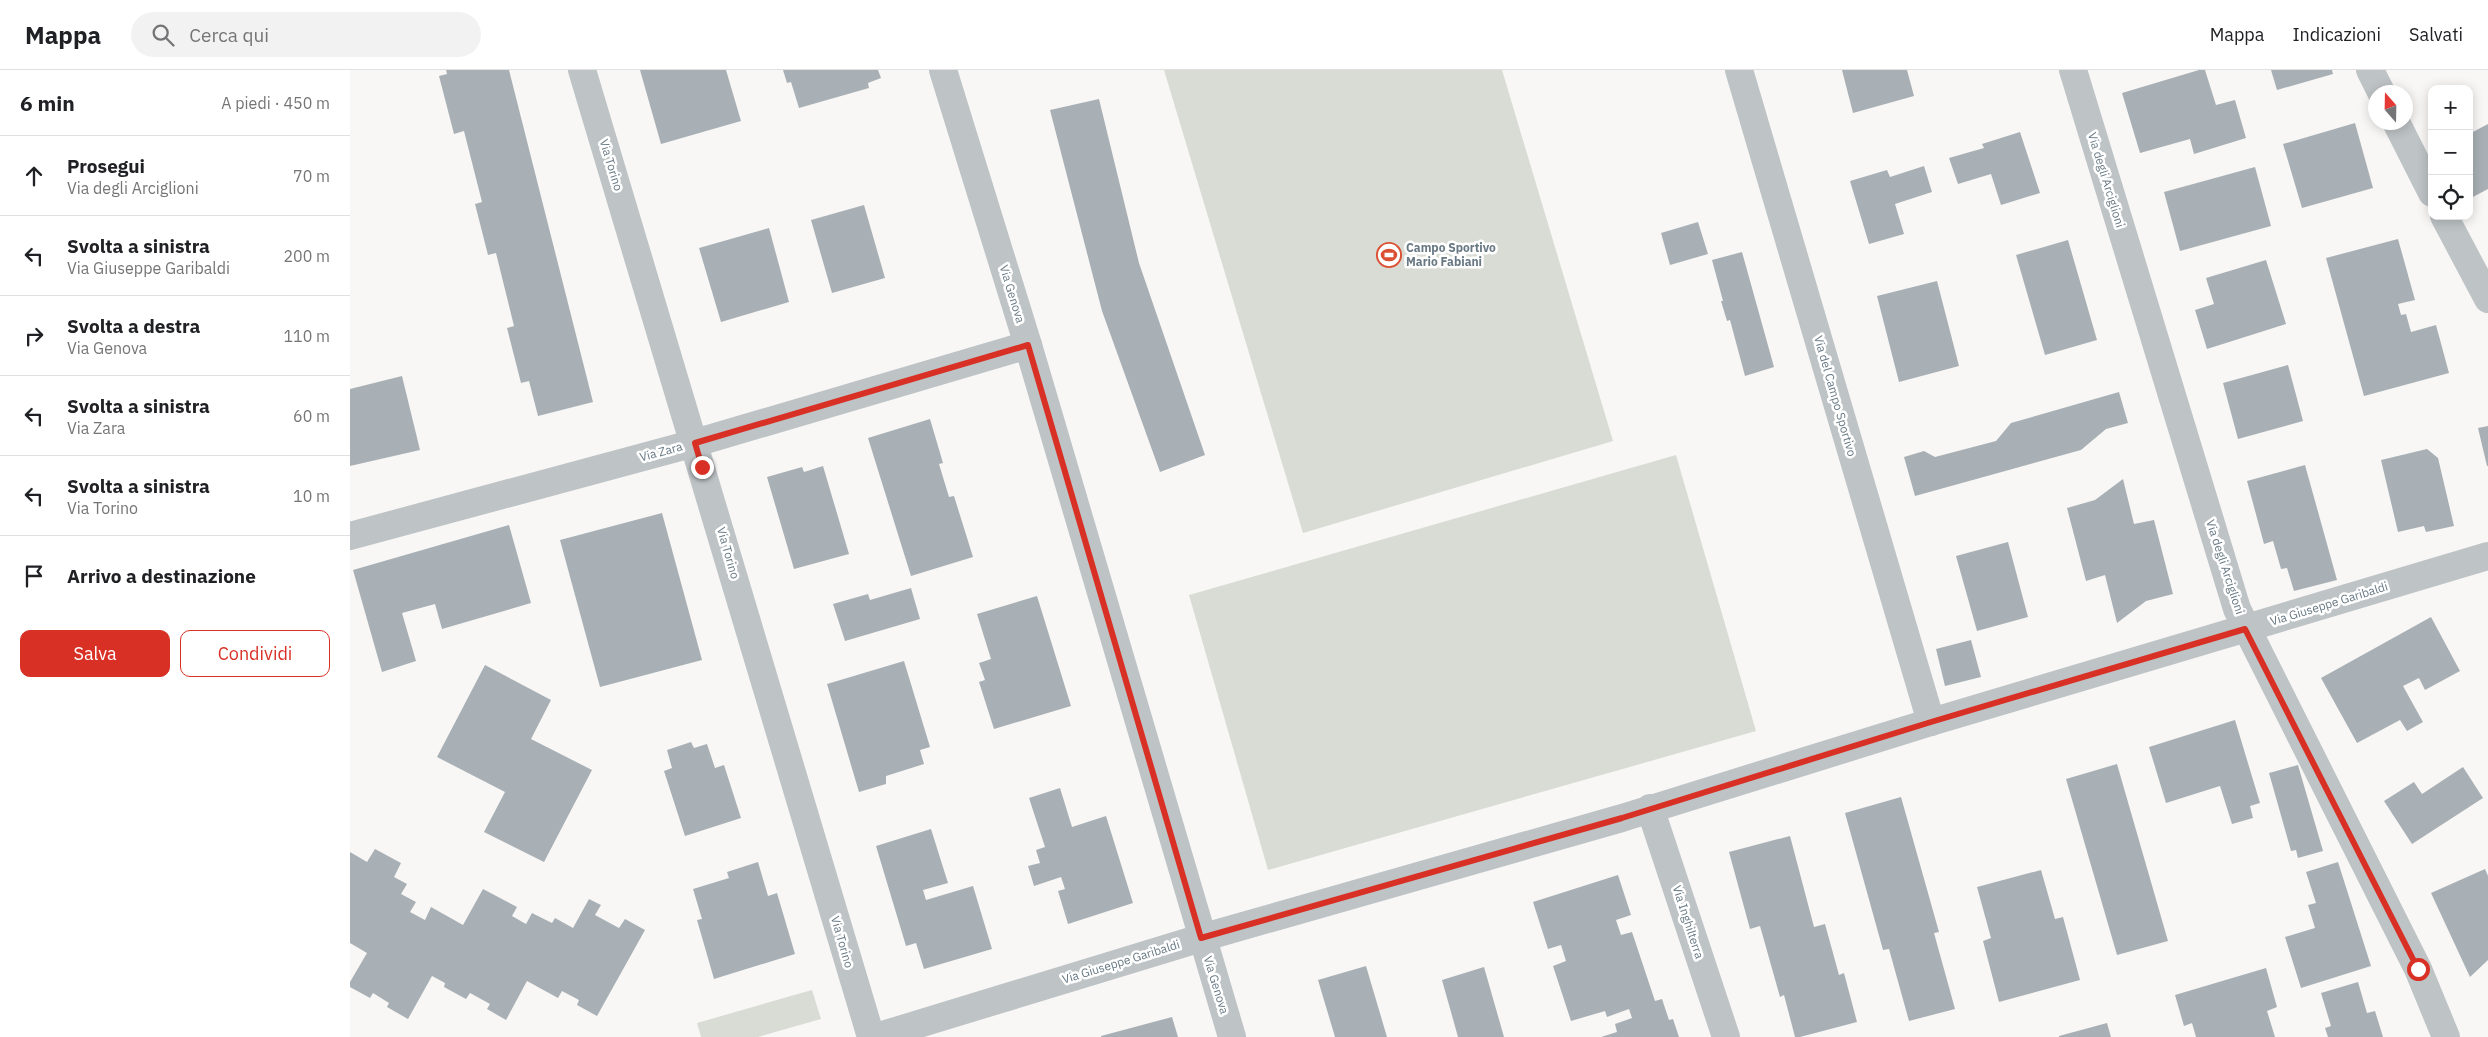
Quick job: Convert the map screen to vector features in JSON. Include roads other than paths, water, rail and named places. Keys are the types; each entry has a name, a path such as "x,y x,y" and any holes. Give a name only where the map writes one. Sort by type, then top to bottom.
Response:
{"street":[{"name":"Via Torino","path":"582,70 871,1037"},
{"name":"Via Genova","path":"943,70 1028,345 1201,938 1232,1037"},
{"name":"Via del Campo Sportivo","path":"1739,70 1931,722"},
{"name":"Via degli Arciglioni","path":"2073,70 2233,598 2245,629 2414,960 2446,1037"},
{"path":"2370,70 2378,85"},
{"path":"2400,130 2428,185"},
{"path":"2446,220 2488,299"},
{"name":"Via Zara","path":"350,536 695,443 1028,345"},
{"name":"Via Giuseppe Garibaldi","path":"876,1037 1201,938 1622,818 1931,722 2488,556"},
{"name":"Via Inghilterra","path":"1650,808 1726,1037"}],"place":[{"name":"Campo Sportivo Mario Fabiani","path":"1389,255"}]}
